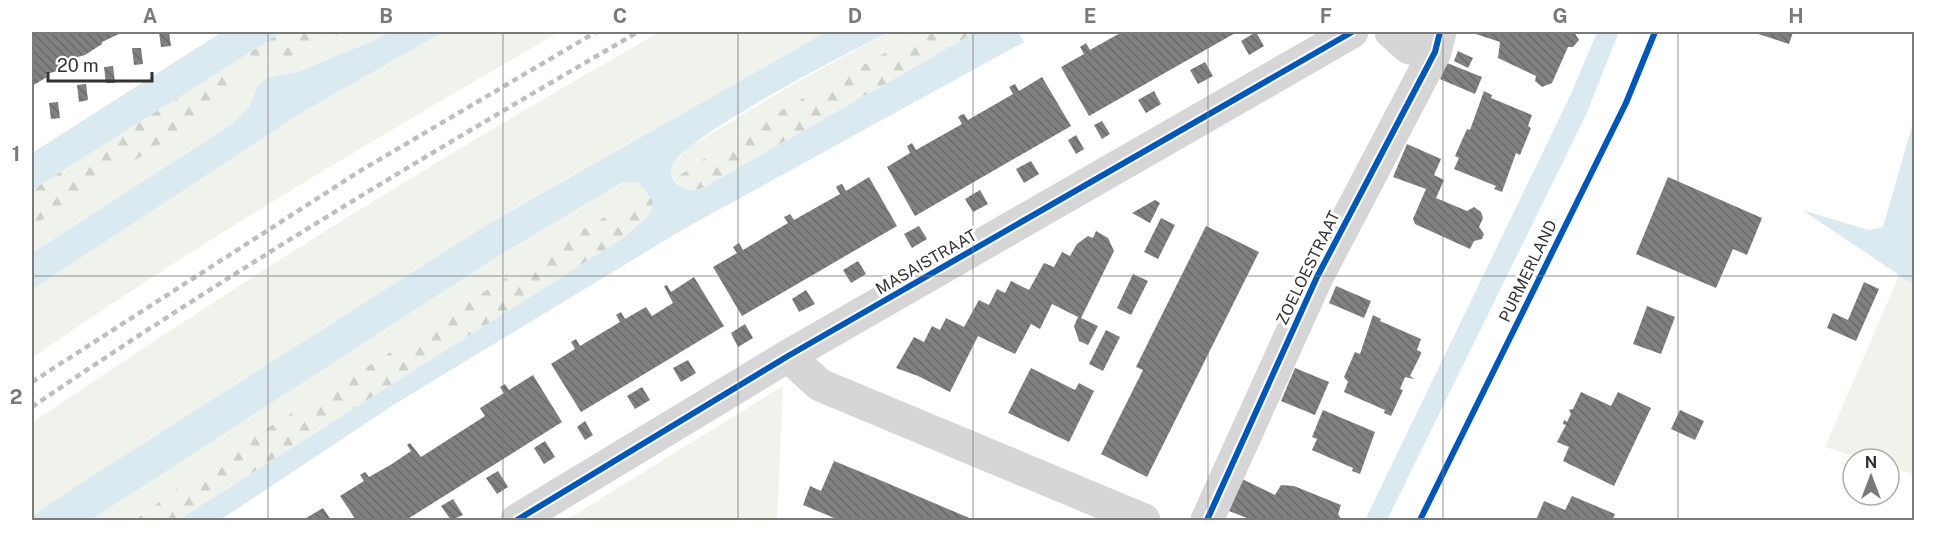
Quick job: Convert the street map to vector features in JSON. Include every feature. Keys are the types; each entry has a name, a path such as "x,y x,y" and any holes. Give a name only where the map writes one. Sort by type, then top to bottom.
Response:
{"street":[{"name":"MASAISTRAAT","path":"517,520 788,356 1352,32"},
{"path":"1391,32 1409,48 1438,42"},
{"name":"ZOELOESTRAAT","path":"1207,520 1317,277 1438,42"},
{"path":"788,356 820,385 1144,520"}],"green space":[{"path":"282,32 343,32 292,56 262,63 246,54"},
{"path":"343,32 388,32 373,41 297,72 267,79 258,86 249,107 232,124 32,253 32,226 220,106 238,88 232,63 246,54 262,63 292,56"},
{"path":"443,32 559,32 226,230 32,358 32,290 301,113"},
{"path":"660,32 826,32 490,223 32,516 32,423 263,270 421,172"},
{"path":"889,32 923,32 754,125 674,179 671,174 672,164 689,147 795,83"},
{"path":"923,32 976,32 703,188 686,189 676,183 674,179 754,125"},
{"path":"232,63 238,88 220,106 32,226 32,190"},
{"path":"623,182 638,182 649,193 574,234 394,350 214,461 135,520 91,520 495,258"},
{"path":"649,193 653,201 651,213 623,238 178,520 135,520 214,461 394,350 574,234"},
{"path":"1899,275 1914,285 1914,474 1901,470 1901,447 1841,447 1841,452 1825,447"},
{"path":"783,386 777,520 566,520"}],"shaded area":[{"path":"222,32 282,32 32,190 32,153"},
{"path":"388,32 443,32 301,113 32,290 32,253 232,124 249,107 258,86 267,78 297,72 373,41"},
{"path":"826,32 889,32 841,56 708,133 685,150 673,164 671,174 676,183 687,189 703,188 976,32 1018,32 1024,42 682,230 395,404 220,520 178,520 623,238 651,213 653,201 638,182 623,182 495,258 91,520 32,520 32,516 83,482 490,223"},
{"path":"1597,32 1619,32 1586,115 1387,520 1365,520 1571,94"},
{"path":"1914,119 1914,285 1802,210 1869,230 1883,227"}],"building":[{"path":"32,32 123,32 102,42 85,55 74,58 74,61 57,71 46,74 47,77 32,86"},
{"path":"159,32 169,32 171,46 161,47"},
{"path":"1122,32 1237,32 1089,116 1061,67 1084,54 1080,47 1086,43 1090,50"},
{"path":"1256,32 1264,46 1249,55 1241,41"},
{"path":"1470,32 1574,32 1579,40 1573,47 1568,47 1552,83 1542,87 1535,81 1536,76 1498,58 1500,42"},
{"path":"1752,32 1793,32 1789,44"},
{"path":"132,48 141,48 143,64 134,65"},
{"path":"1458,51 1473,58 1468,68 1454,61"},
{"path":"1205,62 1213,76 1198,84 1190,70"},
{"path":"1447,63 1482,77 1475,94 1440,79"},
{"path":"113,66 115,83 106,83 104,67"},
{"path":"1042,77 1071,126 915,216 887,167 910,153 907,146 912,143 916,150 962,124 958,117 961,115 964,114 968,120 1013,94 1009,87 1015,84 1019,91"},
{"path":"86,84 88,100 79,102 77,85"},
{"path":"1154,91 1161,104 1146,113 1138,100"},
{"path":"1484,91 1492,95 1491,98 1532,115 1528,126 1531,128 1520,155 1516,153 1502,192 1494,189 1496,186 1454,169 1459,158 1455,156 1467,129 1470,130"},
{"path":"58,102 60,118 51,119 49,103"},
{"path":"1102,121 1110,134 1102,139 1094,125"},
{"path":"1076,135 1084,149 1076,154 1068,140"},
{"path":"1407,144 1441,159 1434,175 1444,180 1436,198 1467,211 1474,207 1481,212 1483,218 1479,227 1484,234 1482,239 1474,241 1470,249 1415,224 1413,219 1426,189 1393,177"},
{"path":"1031,161 1039,174 1024,183 1016,169"},
{"path":"869,177 897,226 742,316 713,267 737,253 733,247 739,243 743,250 788,223 784,217 790,214 794,220 840,194 836,187 839,185 842,184 846,191"},
{"path":"1668,177 1762,218 1747,255 1733,249 1716,288 1636,254"},
{"path":"980,190 988,204 973,212 965,199"},
{"path":"1155,200 1160,203 1150,223 1132,213"},
{"path":"1161,218 1175,225 1158,259 1144,252"},
{"path":"919,226 927,239 912,248 904,234"},
{"path":"1206,226 1259,252 1147,477 1101,454 1143,370 1136,367"},
{"path":"1096,231 1108,238 1114,251 1081,318 1098,326 1088,345 1079,341 1074,326 1078,317 1052,304 1040,329 1031,324 1015,354 978,336 950,392 896,368 914,337 924,342 932,326 940,330 946,318 964,327 979,300 989,305 997,289 1005,293 1011,281 1029,290 1044,263 1054,267 1062,252 1070,256 1077,244 1088,236 1093,238"},
{"path":"858,261 866,274 851,283 843,270"},
{"path":"1133,274 1148,281 1131,315 1117,308"},
{"path":"694,277 724,326 581,412 551,364 575,349 571,342 576,339 580,346 620,322 616,315 621,312 625,319 646,307 652,316 673,303 664,286 667,285 671,292"},
{"path":"1864,282 1879,289 1856,341 1827,328 1833,313 1848,320"},
{"path":"1336,286 1371,301 1364,318 1329,303"},
{"path":"806,290 815,304 799,312 792,299"},
{"path":"1647,306 1675,317 1661,354 1633,344"},
{"path":"1373,315 1381,319 1380,321 1421,339 1417,350 1421,354 1410,376 1414,379 1405,377 1400,389 1403,390 1391,416 1384,413 1385,410 1344,392 1348,382 1344,377 1355,352 1360,354"},
{"path":"745,324 753,338 738,347 731,333"},
{"path":"1106,330 1120,337 1103,371 1089,364"},
{"path":"688,360 696,373 681,382 673,368"},
{"path":"1031,368 1075,390 1079,383 1094,391 1069,442 1008,413"},
{"path":"1295,368 1329,382 1315,415 1281,401"},
{"path":"533,375 562,422 406,520 356,520 340,496 364,481 360,475 365,472 369,477 392,464 411,451 407,445 410,443 421,457 485,416 480,408 504,393 500,387 505,384 509,390"},
{"path":"642,387 650,400 635,409 627,396"},
{"path":"1581,392 1611,406 1618,392 1651,408 1614,486 1563,461 1569,447 1557,442 1566,425 1563,424 1564,420 1567,422 1571,414 1569,410 1573,409"},
{"path":"1323,410 1375,432 1360,474 1352,471 1353,468 1312,450 1317,439 1312,437"},
{"path":"1680,410 1704,421 1695,440 1671,429"},
{"path":"585,421 593,435 585,440 577,427"},
{"path":"545,441 555,457 544,464 534,448"},
{"path":"834,461 974,520 839,520 803,505 810,486 821,491"},
{"path":"498,471 508,487 497,494 486,478"},
{"path":"1242,479 1275,495 1281,485 1294,486 1341,505 1338,514 1342,520 1252,520 1229,511"},
{"path":"1572,496 1615,514 1612,520 1536,520 1544,501 1565,510"},
{"path":"453,499 463,515 451,520 441,506"},
{"path":"323,508 331,520 303,520"}],"railway":[{"path":"32,382 360,171 596,32"},
{"path":"32,407 256,261 484,122 638,32"}],"cycle path":[{"path":"517,520 788,356 1352,32"},
{"path":"1207,520 1317,277 1435,52 1440,32"},
{"name":"PURMERLAND","path":"1420,520 1626,103 1655,32"}]}
